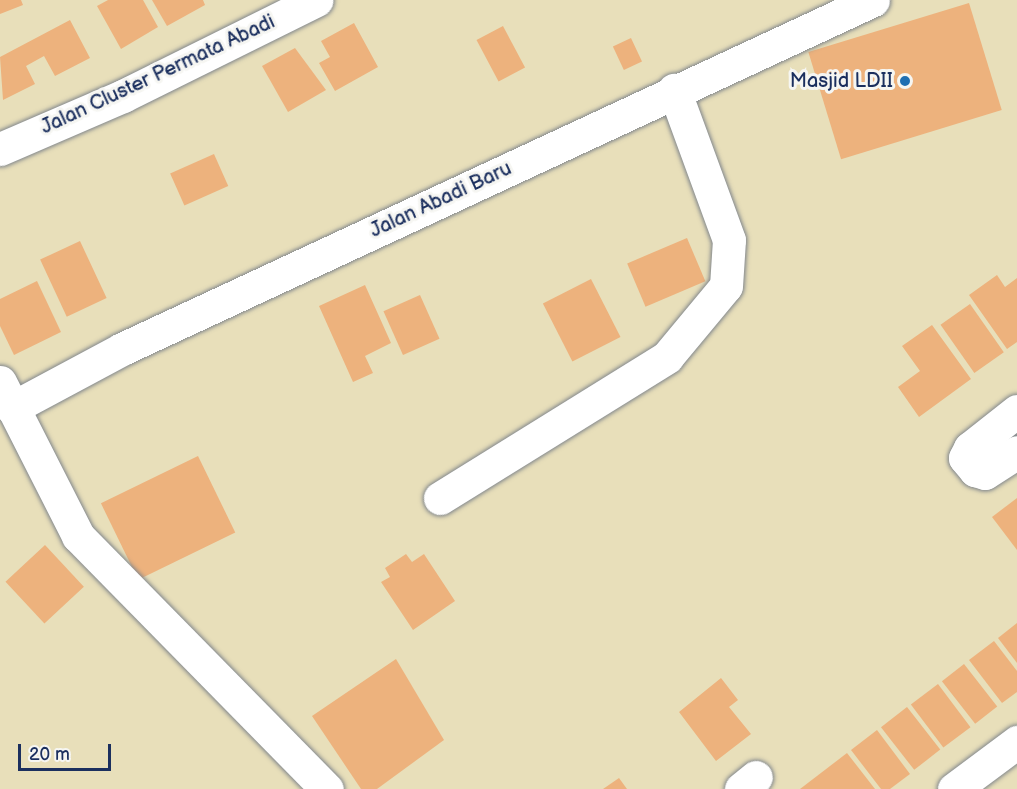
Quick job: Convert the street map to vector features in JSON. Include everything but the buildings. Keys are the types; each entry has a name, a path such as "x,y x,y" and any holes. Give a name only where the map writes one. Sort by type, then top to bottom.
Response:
{"street":[{"name":"Jalan Cluster Permata Abadi","path":"0,149 123,96 316,0"},
{"name":"Jalan Abadi Baru","path":"6,395 122,349 674,90 873,0"},
{"path":"440,498 667,357 726,286 729,240 674,90"},
{"path":"6,395 78,536 324,788"},
{"path":"1017,411 970,448 965,458 975,470 985,473 1017,452"},
{"path":"954,789 1017,742"}],"place":[{"name":"Masjid LDII","path":"905,81"}]}
